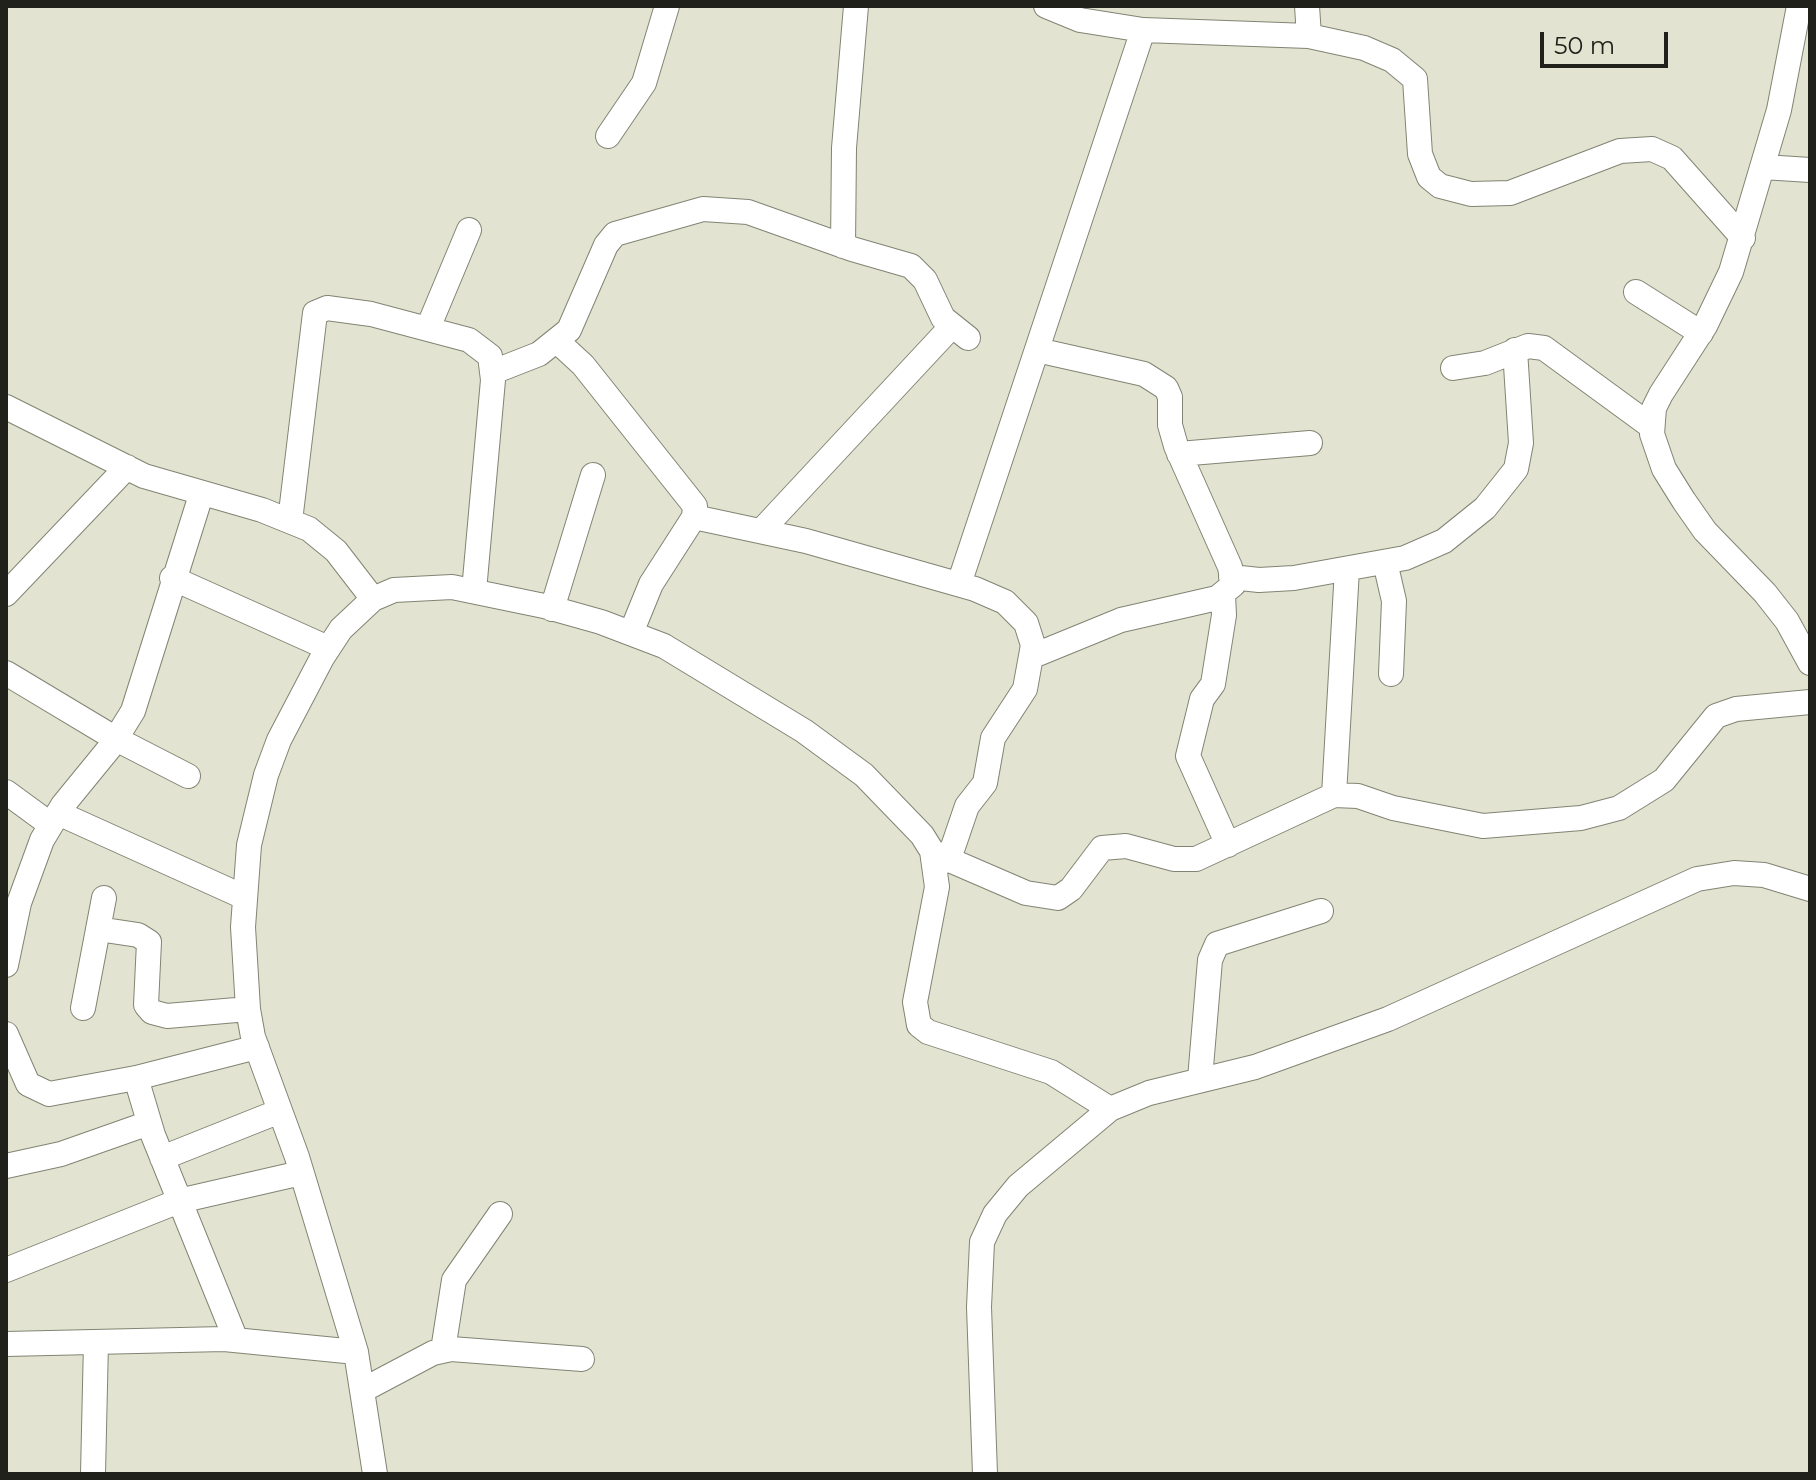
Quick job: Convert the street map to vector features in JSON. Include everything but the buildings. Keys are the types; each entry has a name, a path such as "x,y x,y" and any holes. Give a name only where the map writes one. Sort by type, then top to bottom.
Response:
{"street":[{"path":"608,136 644,83 667,6"},
{"path":"843,246 844,148 856,6"},
{"path":"1046,6 1080,20 1143,30 1309,36 1364,48 1408,70 1419,93 1423,165 1440,186 1471,194 1510,193 1620,151 1652,149 1672,158 1743,238"},
{"path":"1307,6 1309,36"},
{"path":"1799,6 1779,110 1743,238 1719,301 1661,394 1652,427 1654,447 1684,501 1705,531 1772,602 1810,663"},
{"path":"959,584 1143,30"},
{"path":"1763,167 1810,170"},
{"path":"493,372 539,354 558,342 576,316 606,245 623,232 703,209 733,209 894,260 919,272 938,310 960,332 762,530"},
{"path":"428,328 469,230"},
{"path":"1636,292 1701,333"},
{"path":"290,521 315,313 327,308 341,309 428,328 479,345 490,356 493,372 474,591"},
{"path":"558,342 583,365 603,394 692,501 694,517 665,559 631,633"},
{"path":"1453,368 1485,363 1528,346 1544,348 1652,427"},
{"path":"1037,350 1144,374 1158,381 1170,397 1170,425 1227,586 1213,684 1202,699 1188,756 1228,845"},
{"path":"1033,656 1121,620 1227,586 1405,558 1444,541 1485,508 1516,469 1521,443 1515,350"},
{"path":"6,407 127,467 201,495 309,529 336,551 373,599"},
{"path":"1179,454 1310,443"},
{"path":"6,594 127,467"},
{"path":"552,609 593,475"},
{"path":"6,965 19,903 54,819 116,739 141,690 172,578 201,495"},
{"path":"694,517 762,530 959,584 992,595 1017,612 1031,633 1033,656 1019,701 990,744 985,783 967,806 953,847 941,863 915,1002 919,1025 1051,1072 1110,1109"},
{"path":"1385,562 1394,601 1391,674"},
{"path":"1334,795 1347,569"},
{"path":"172,578 328,648"},
{"path":"375,1474 356,1352 301,1173 257,1047 248,1009 244,897 249,845 266,775 295,706 328,648 357,612 373,599 394,590 420,587 474,591 552,609 664,646 742,691 864,775 922,835 941,863 1026,893 1058,898 1071,889 1102,848 1126,846 1184,860 1206,856 1334,795 1358,796 1393,808 1483,826 1581,818 1619,808 1664,780 1716,716 1736,709 1810,702"},
{"path":"6,673 116,739 188,776"},
{"path":"6,792 54,819 244,897"},
{"path":"985,1474 979,1296 982,1242 995,1214 1018,1186 1110,1109 1149,1093 1255,1067 1388,1019 1697,879 1734,873 1764,875 1810,889"},
{"path":"83,1008 104,898"},
{"path":"1200,1079 1210,960 1217,944 1321,911"},
{"path":"98,929 138,935 149,942 146,1005 152,1012 167,1016 248,1009"},
{"path":"6,1034 22,1075 41,1093 71,1092 257,1047"},
{"path":"136,1078 162,1158 236,1340"},
{"path":"162,1158 280,1111"},
{"path":"6,1166 61,1154 149,1123"},
{"path":"6,1270 179,1201 301,1173"},
{"path":"443,1350 454,1280 500,1214"},
{"path":"6,1344 236,1340 356,1352"},
{"path":"93,1474 96,1342"},
{"path":"363,1390 443,1350 464,1348 582,1359"}]}
